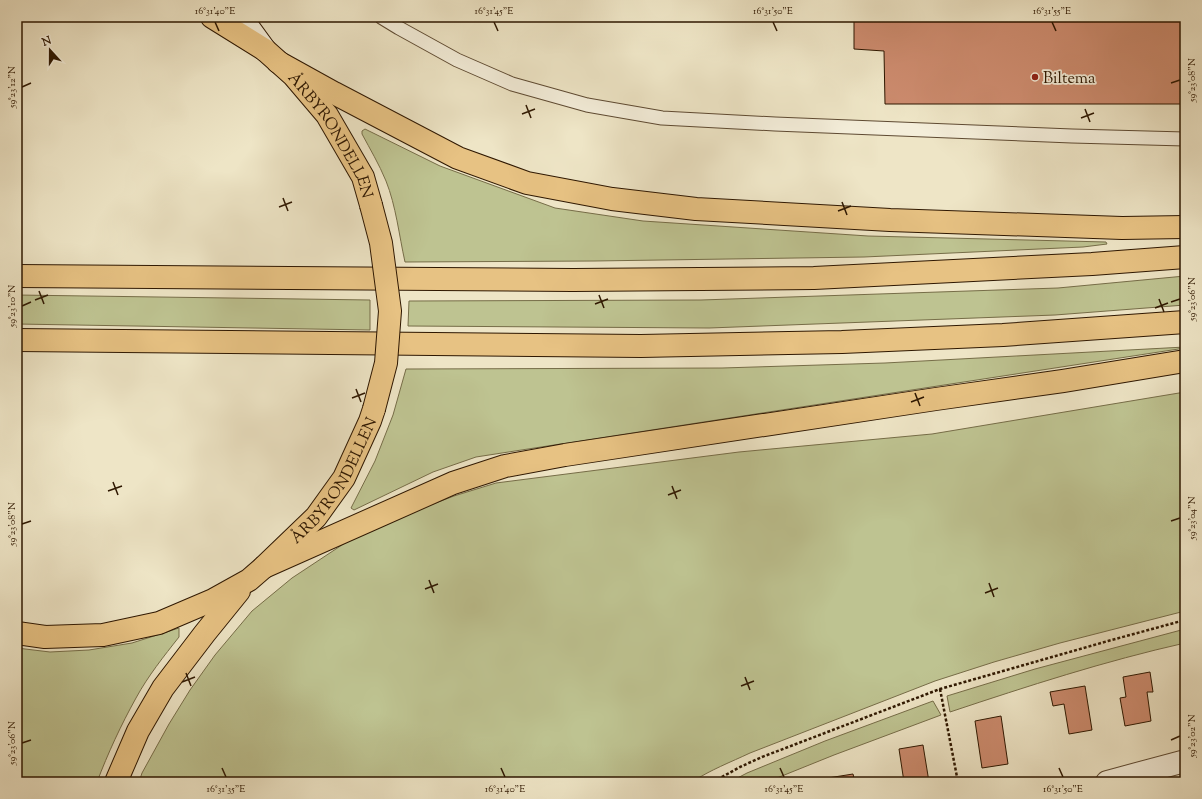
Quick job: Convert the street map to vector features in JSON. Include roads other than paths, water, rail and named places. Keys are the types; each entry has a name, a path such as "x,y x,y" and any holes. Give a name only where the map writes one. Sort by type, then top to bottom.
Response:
{"main road":[{"name":"ÅRBYRONDELLEN","path":"17,633 45,637 102,635 159,623 213,600 257,574 316,517 344,478 374,409 386,363 390,311 381,243 363,177 327,115 293,75 272,56 212,17"},
{"path":"272,56 334,93 458,158 527,182 612,199 696,209 890,220 1122,228 1185,227"},
{"path":"17,276 573,280 814,278 1092,264 1185,257"},
{"path":"17,340 657,346 842,342 1003,335 1185,322"},
{"path":"116,782 138,731 163,688 205,633 257,574 453,482 505,466 565,455 936,399 1063,382 1185,361"}],"street":[{"path":"241,17 272,56"},
{"path":"1106,782 1185,761"}],"lane":[{"path":"381,17 457,60 512,84 587,105 662,118 1072,136 1185,139"}],"place":[{"name":"Biltema","path":"1035,77"}]}
